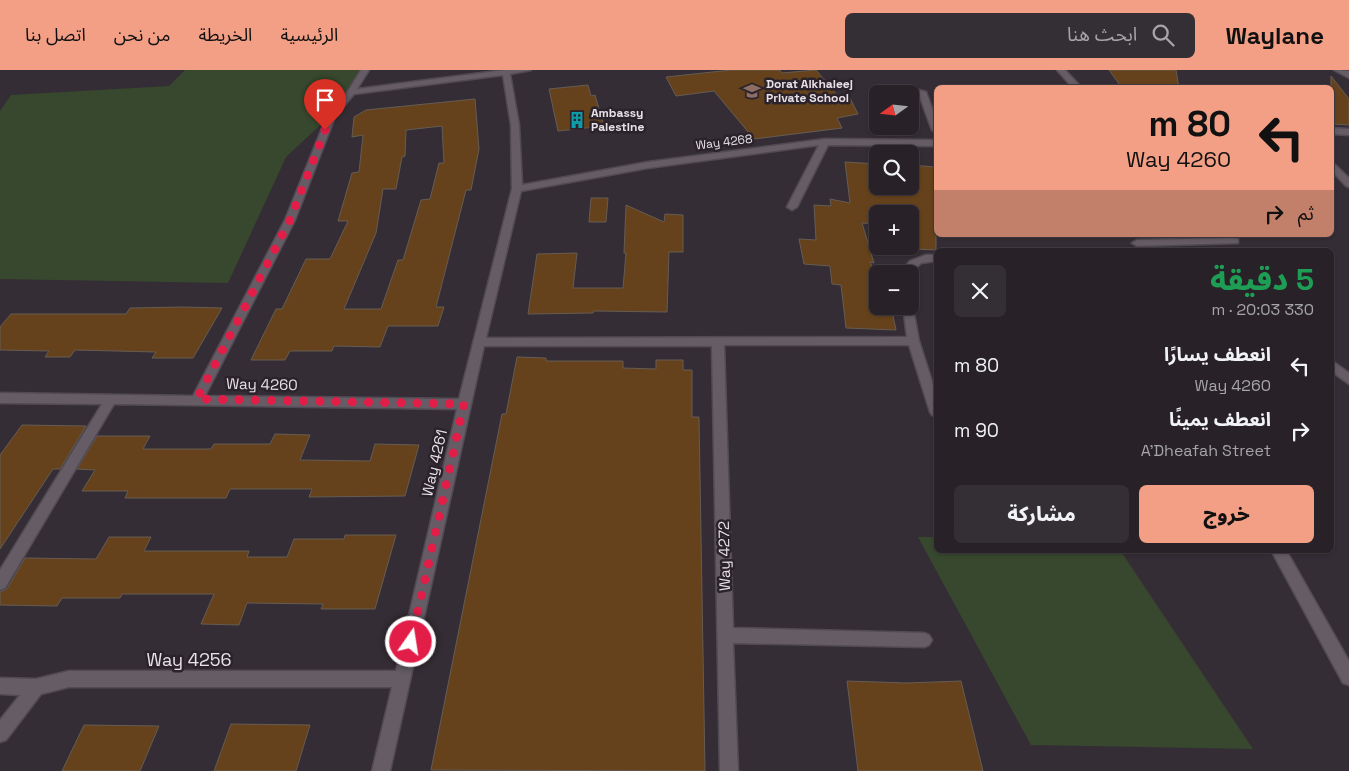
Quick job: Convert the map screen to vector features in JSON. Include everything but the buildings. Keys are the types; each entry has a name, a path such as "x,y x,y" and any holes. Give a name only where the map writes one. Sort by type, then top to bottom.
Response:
{"street":[{"path":"197,399 290,220 330,116 351,92 365,70"},
{"path":"351,92 526,70"},
{"path":"1061,70 1075,85"},
{"path":"1338,70 1348,74"},
{"name":"Way 4261","path":"381,771 464,404 517,189 515,125 506,72"},
{"path":"922,92 934,125"},
{"path":"1334,131 1349,132"},
{"path":"792,207 825,142"},
{"name":"Way 4268","path":"517,189 648,164 825,142 934,143"},
{"path":"1334,167 1349,184"},
{"path":"1135,243 1234,241"},
{"path":"911,265 929,257 934,258"},
{"path":"909,315 913,341 934,406"},
{"name":"Way 4272","path":"718,341 729,771"},
{"path":"479,342 913,341"},
{"path":"1334,367 1349,380"},
{"name":"Way 4260","path":"0,398 197,399 464,404"},
{"path":"0,583 111,399"},
{"path":"1280,553 1349,677"},
{"path":"726,635 924,640"},
{"name":"Way 4256","path":"0,686 36,687 69,679 402,679"},
{"path":"0,734 36,687"}],"green space":[{"path":"185,70 364,70 330,116 286,157 228,283 0,279 0,111 11,95 169,86"},
{"path":"918,537 934,537 934,553 1122,553 1253,749 1031,745"}],"place":[{"name":"Dorat Alkhaleej Private School","path":"752,91"},
{"name":"Ambassy Palestine","path":"577,120"}],"route":[{"path":"325,130 290,220 197,399 464,404 411,642"}]}
